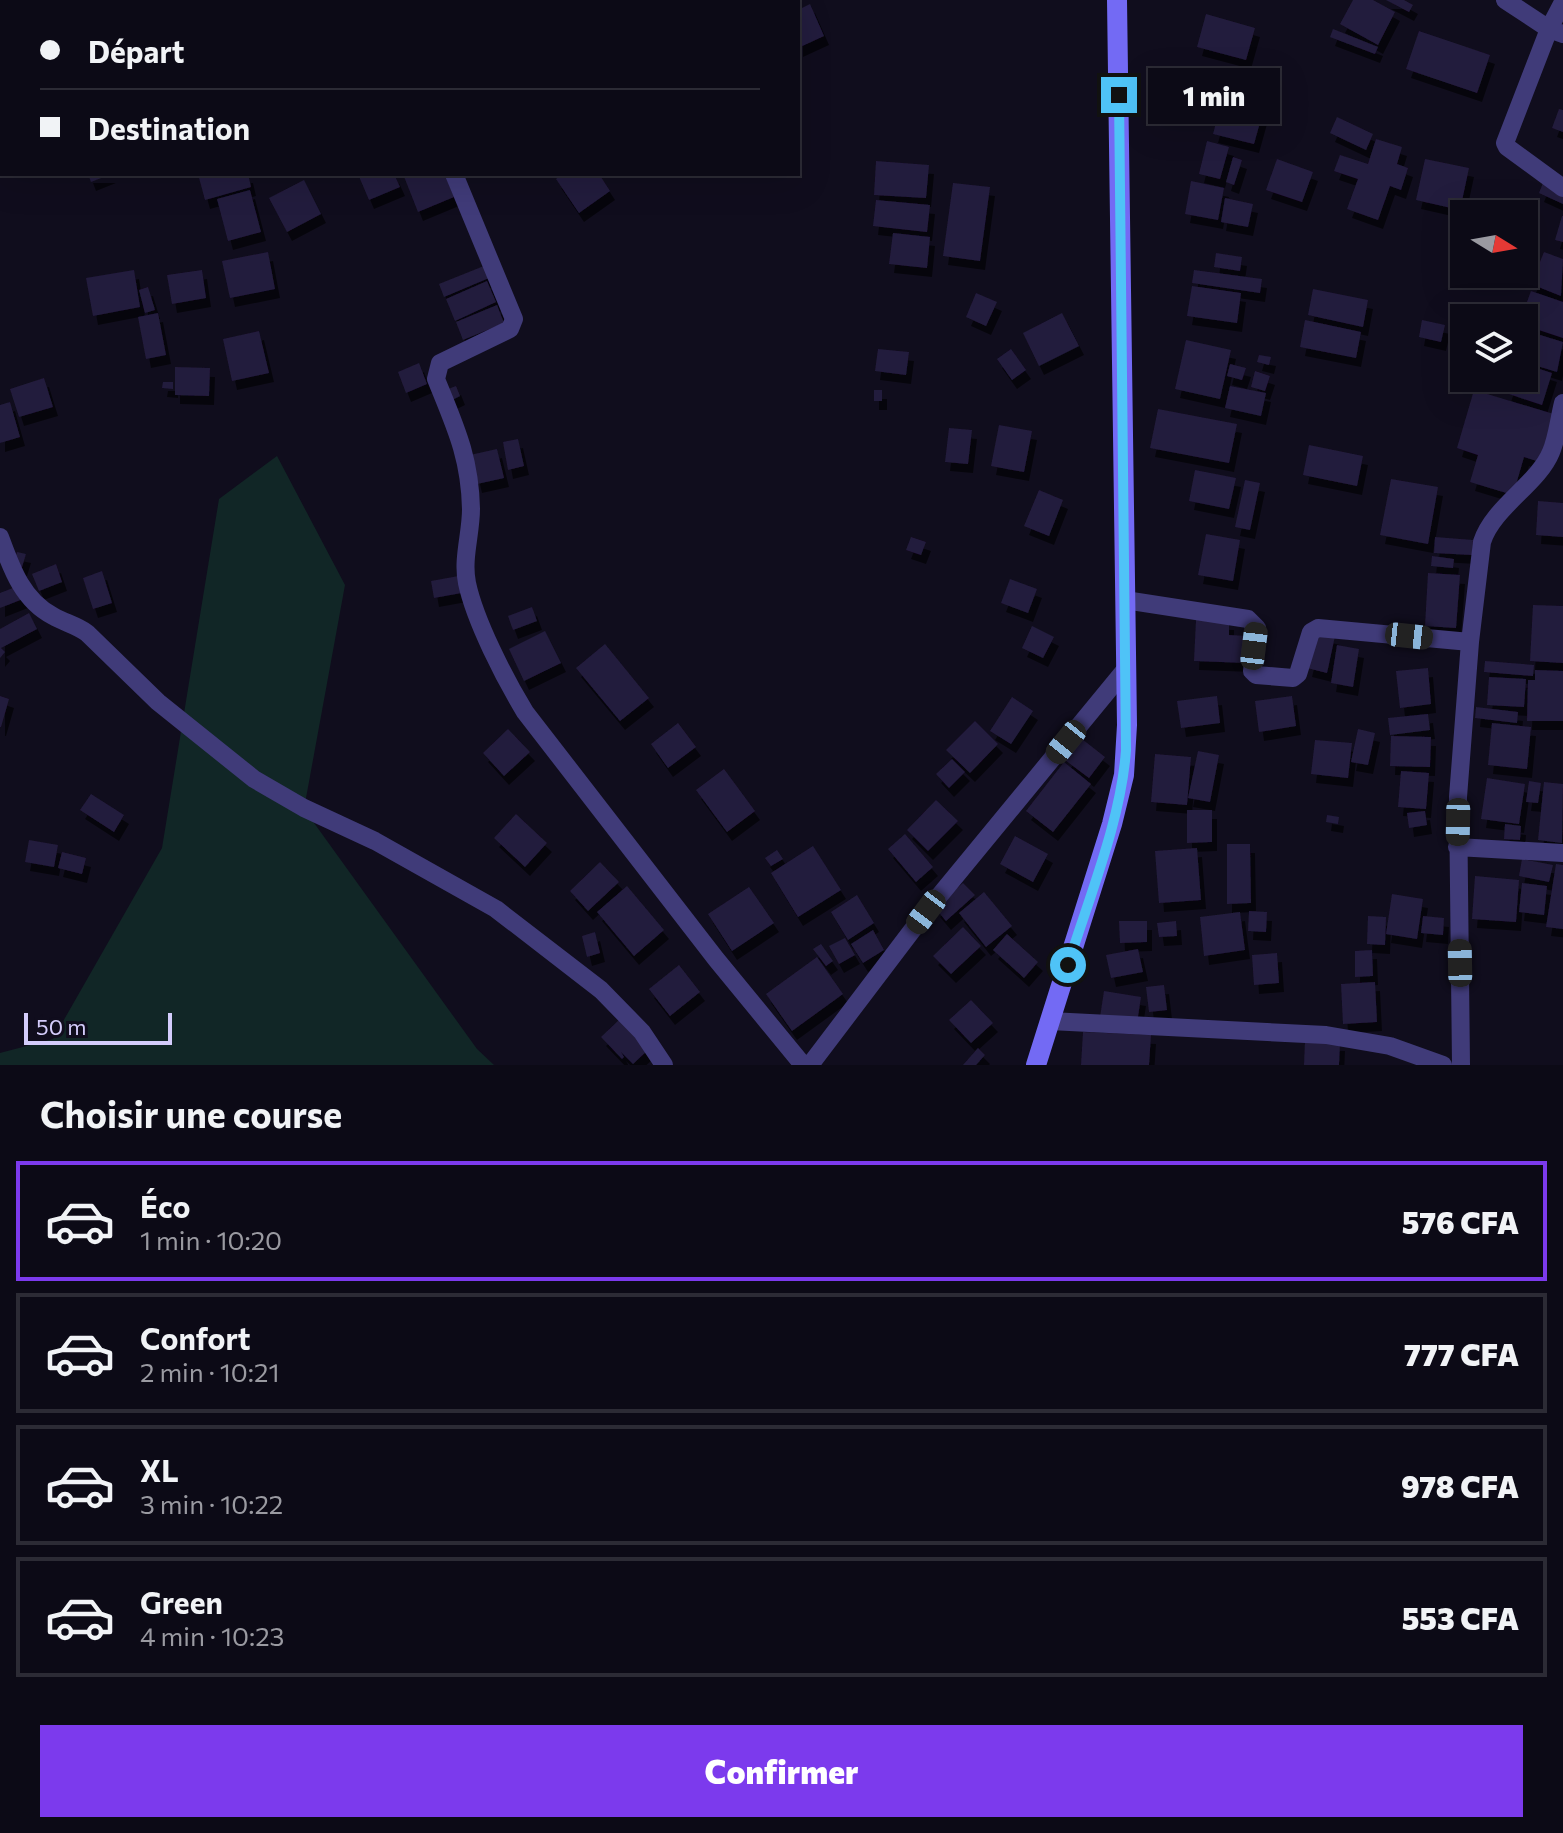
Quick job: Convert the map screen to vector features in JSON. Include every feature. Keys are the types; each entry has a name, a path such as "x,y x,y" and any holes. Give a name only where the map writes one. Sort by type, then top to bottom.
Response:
{"street":[{"path":"1036,1065 1112,824 1124,775 1127,725 1117,0"},
{"path":"1505,0 1556,31"},
{"path":"1563,2 1556,31 1505,143 1563,188"},
{"path":"455,176 514,319 510,329 440,363 437,370 436,379 464,447 468,473 471,512 466,565 471,597 505,679 525,712 716,959 803,1065"},
{"path":"1461,1065 1458,797 1470,642 1484,536 1504,509 1557,454 1563,403"},
{"path":"0,537 12,570 32,600 52,616 87,633 158,702 254,779 304,808 375,841 496,909 601,990 642,1032 664,1065"},
{"path":"1125,600 1248,619 1257,628 1252,664 1256,675 1293,678 1298,674 1311,632 1318,628 1470,642"},
{"path":"810,1065 926,912 1125,670"},
{"path":"1457,847 1563,853"},
{"path":"1050,1021 1326,1035 1390,1046 1443,1065"}],"green space":[{"path":"277,456 345,585 304,809 477,1049 494,1065 0,1065 0,1053 53,1039 162,848 219,499"}],"building":[{"path":"1353,0 1373,0 1395,12 1378,45 1340,24"},
{"path":"1386,0 1404,0 1413,5 1409,12"},
{"path":"810,4 824,36 800,47 800,9"},
{"path":"1206,14 1255,28 1246,60 1197,47"},
{"path":"1333,29 1378,47 1375,54 1330,37"},
{"path":"1419,31 1490,55 1477,93 1406,69"},
{"path":"1223,97 1264,108 1254,144 1213,134"},
{"path":"1559,109 1563,110 1563,132 1552,128"},
{"path":"1337,117 1373,134 1366,150 1330,133"},
{"path":"1376,139 1402,147 1397,164 1408,168 1401,190 1390,186 1378,220 1347,209 1358,179 1334,171 1340,155 1368,164"},
{"path":"1207,141 1229,147 1220,179 1199,174"},
{"path":"1233,157 1242,160 1234,185 1226,182"},
{"path":"1277,159 1313,172 1302,202 1266,190"},
{"path":"1425,159 1469,168 1462,200 1450,200 1450,208 1416,200"},
{"path":"876,161 929,165 926,198 874,195"},
{"path":"89,176 106,176 91,182"},
{"path":"199,176 248,176 251,187 205,200"},
{"path":"359,176 395,176 400,187 369,200"},
{"path":"404,176 446,176 454,197 418,212"},
{"path":"560,176 600,176 610,191 579,213 556,179"},
{"path":"304,180 321,214 287,232 269,198"},
{"path":"1191,181 1224,188 1218,220 1185,214"},
{"path":"953,183 990,187 980,261 943,256"},
{"path":"1543,183 1563,193 1563,204 1539,193"},
{"path":"250,190 261,232 228,241 217,199"},
{"path":"1225,198 1253,204 1248,227 1221,222"},
{"path":"876,200 930,205 927,232 873,226"},
{"path":"1563,216 1563,242 1555,240"},
{"path":"893,233 930,237 927,268 889,264"},
{"path":"268,252 275,289 230,298 222,261"},
{"path":"1544,252 1563,259 1561,296 1538,287 1538,267"},
{"path":"1216,253 1242,257 1240,271 1214,267"},
{"path":"484,266 489,278 444,297 439,284"},
{"path":"134,270 140,307 93,316 86,278"},
{"path":"202,270 206,298 172,304 167,275"},
{"path":"1194,270 1262,279 1260,293 1192,283"},
{"path":"487,281 496,302 455,321 446,299"},
{"path":"1192,286 1241,293 1237,323 1187,316"},
{"path":"148,287 155,310 145,313 139,290"},
{"path":"1313,289 1368,300 1363,327 1308,315"},
{"path":"1531,291 1563,302 1563,338 1538,330 1538,304 1526,304"},
{"path":"976,293 997,302 986,326 966,317"},
{"path":"497,305 504,323 463,340 456,322"},
{"path":"158,313 166,355 146,359 138,317"},
{"path":"1062,313 1079,346 1039,366 1023,333"},
{"path":"1305,320 1361,332 1356,358 1300,347"},
{"path":"1422,320 1445,325 1441,342 1419,337"},
{"path":"259,331 269,373 232,381 223,339"},
{"path":"1538,334 1563,342 1557,372 1538,366"},
{"path":"1186,340 1231,350 1220,399 1175,389"},
{"path":"878,349 909,352 906,375 875,371"},
{"path":"1011,349 1026,370 1012,380 997,359"},
{"path":"1259,355 1271,357 1269,365 1257,362"},
{"path":"419,363 427,384 406,393 398,372"},
{"path":"1230,364 1246,368 1242,380 1227,376"},
{"path":"175,367 210,368 209,396 175,395"},
{"path":"1538,368 1552,373 1542,405 1506,393 1538,392"},
{"path":"1255,371 1270,376 1265,391 1251,387"},
{"path":"44,378 53,407 19,417 10,389"},
{"path":"163,382 173,382 173,389 162,388"},
{"path":"456,386 460,396 450,401 446,390"},
{"path":"1230,386 1266,393 1261,416 1225,408"},
{"path":"874,390 882,390 882,401 874,401"},
{"path":"1473,392 1557,415 1543,463 1524,457 1513,495 1470,482 1478,455 1457,448"},
{"path":"10,402 20,437 0,443 0,405"},
{"path":"1158,409 1237,424 1229,463 1150,448"},
{"path":"999,425 1032,431 1024,472 991,466"},
{"path":"949,428 972,430 968,464 945,462"},
{"path":"518,439 524,466 508,470 503,442"},
{"path":"1309,445 1363,456 1357,486 1303,475"},
{"path":"497,449 504,478 477,484 470,455"},
{"path":"1195,470 1236,478 1229,509 1189,501"},
{"path":"1391,479 1438,487 1428,544 1380,535"},
{"path":"1245,480 1260,483 1250,530 1235,527"},
{"path":"1039,490 1063,500 1049,536 1024,526"},
{"path":"1538,501 1563,503 1563,537 1536,535"},
{"path":"1206,534 1240,540 1233,581 1198,575"},
{"path":"911,537 926,542 921,555 906,550"},
{"path":"1435,537 1473,540 1472,555 1434,553"},
{"path":"17,552 26,554 22,567 13,565"},
{"path":"1432,556 1454,559 1453,568 1431,566"},
{"path":"56,564 62,582 39,591 32,574"},
{"path":"102,571 112,603 93,609 83,578"},
{"path":"1428,573 1460,575 1456,628 1425,626"},
{"path":"464,575 467,592 434,598 431,581"},
{"path":"1010,579 1037,589 1028,613 1001,603"},
{"path":"18,586 23,599 0,608 0,593"},
{"path":"1533,605 1563,606 1563,663 1530,661"},
{"path":"532,607 537,621 513,630 508,616"},
{"path":"29,613 37,629 1,648 5,652 0,658 0,629"},
{"path":"1196,620 1229,621 1229,635 1248,636 1247,663 1194,661"},
{"path":"1032,626 1054,637 1043,658 1022,648"},
{"path":"545,631 561,663 524,681 509,649"},
{"path":"1316,631 1335,636 1327,673 1307,668"},
{"path":"605,644 649,698 620,721 576,668"},
{"path":"1337,645 1359,649 1353,687 1331,683"},
{"path":"1485,661 1534,665 1533,676 1484,672"},
{"path":"1428,668 1431,704 1400,708 1396,671"},
{"path":"1535,670 1563,671 1563,721 1527,721 1528,680 1535,680"},
{"path":"1489,677 1526,679 1524,707 1487,705"},
{"path":"0,696 9,699 1,727 0,727"},
{"path":"1217,696 1220,723 1181,728 1177,701"},
{"path":"1292,696 1296,726 1259,732 1255,701"},
{"path":"1012,697 1033,711 1011,744 990,731"},
{"path":"1476,707 1518,712 1517,723 1475,718"},
{"path":"1428,714 1430,730 1390,735 1388,718"},
{"path":"975,721 998,744 970,773 946,750"},
{"path":"678,723 696,747 668,768 651,744"},
{"path":"1492,723 1531,727 1527,769 1488,765"},
{"path":"508,729 530,752 504,776 483,753"},
{"path":"1358,729 1375,733 1368,765 1351,762"},
{"path":"1391,736 1431,737 1430,767 1390,766"},
{"path":"1082,739 1105,757 1089,778 1065,760"},
{"path":"1315,740 1352,743 1348,778 1311,774"},
{"path":"1198,751 1219,755 1210,802 1188,798"},
{"path":"1155,754 1191,757 1187,805 1151,802"},
{"path":"952,759 965,772 949,788 936,774"},
{"path":"1064,762 1091,784 1053,832 1026,811"},
{"path":"724,769 755,811 727,832 696,790"},
{"path":"1401,771 1429,773 1426,809 1398,807"},
{"path":"1487,778 1525,784 1519,824 1481,819"},
{"path":"1529,781 1541,783 1538,803 1526,802"},
{"path":"1544,782 1563,784 1562,843 1538,840"},
{"path":"91,794 124,815 114,832 80,810"},
{"path":"936,800 958,821 928,851 907,830"},
{"path":"1187,810 1212,810 1212,842 1187,843"},
{"path":"1425,811 1427,825 1409,828 1407,813"},
{"path":"516,814 547,843 525,867 494,838"},
{"path":"1327,815 1339,817 1338,824 1326,822"},
{"path":"1505,824 1521,826 1520,840 1504,839"},
{"path":"905,834 933,867 916,882 888,849"},
{"path":"1015,836 1048,854 1033,882 1000,864"},
{"path":"29,840 58,845 54,867 25,862"},
{"path":"1227,844 1250,844 1251,903 1227,904"},
{"path":"813,846 841,890 798,917 771,873"},
{"path":"1197,848 1201,900 1159,903 1155,851"},
{"path":"777,850 783,859 771,866 765,858"},
{"path":"62,852 86,858 82,874 58,868"},
{"path":"1522,859 1553,865 1549,882 1519,876"},
{"path":"600,862 619,882 588,911 570,891"},
{"path":"1556,864 1563,865 1563,929 1546,927"},
{"path":"1475,876 1519,880 1516,922 1472,919"},
{"path":"963,883 975,895 946,921 935,908"},
{"path":"1522,883 1547,886 1544,915 1519,912"},
{"path":"627,886 664,930 634,956 597,912"},
{"path":"749,887 774,923 732,951 708,914"},
{"path":"984,892 1012,926 986,947 959,913"},
{"path":"1392,894 1423,899 1417,939 1386,934"},
{"path":"857,895 874,923 848,940 831,912"},
{"path":"1249,911 1267,912 1266,932 1248,931"},
{"path":"1240,912 1245,950 1204,956 1200,917"},
{"path":"1368,916 1386,917 1385,945 1367,944"},
{"path":"1423,916 1444,918 1443,935 1421,933"},
{"path":"1119,921 1147,921 1147,942 1120,943"},
{"path":"1176,921 1177,936 1159,937 1157,923"},
{"path":"963,927 981,946 951,974 933,956"},
{"path":"873,930 884,950 863,963 851,944"},
{"path":"595,932 600,953 587,957 582,936"},
{"path":"1007,934 1038,962 1024,978 993,950"},
{"path":"845,938 855,955 839,964 829,946"},
{"path":"821,944 833,961 826,966 813,949"},
{"path":"1138,949 1143,972 1111,978 1106,955"},
{"path":"1372,950 1373,976 1355,977 1355,951"},
{"path":"1277,953 1279,983 1254,985 1252,955"},
{"path":"817,957 843,994 792,1031 766,994"},
{"path":"679,965 700,992 670,1016 649,989"},
{"path":"1375,982 1377,1022 1343,1024 1341,984"},
{"path":"1164,985 1167,1010 1149,1012 1146,987"},
{"path":"1104,991 1141,997 1137,1023 1100,1017"},
{"path":"971,1000 993,1023 971,1043 949,1020"},
{"path":"620,1019 648,1050 633,1064 621,1052 622,1059 601,1037"},
{"path":"1083,1032 1151,1035 1149,1065 1081,1065"},
{"path":"1305,1041 1340,1042 1339,1065 1304,1065"},
{"path":"978,1048 985,1055 976,1065 963,1065"}],"route":[{"path":"1068,965 1112,824 1124,775 1126,750 1119,95"}]}
